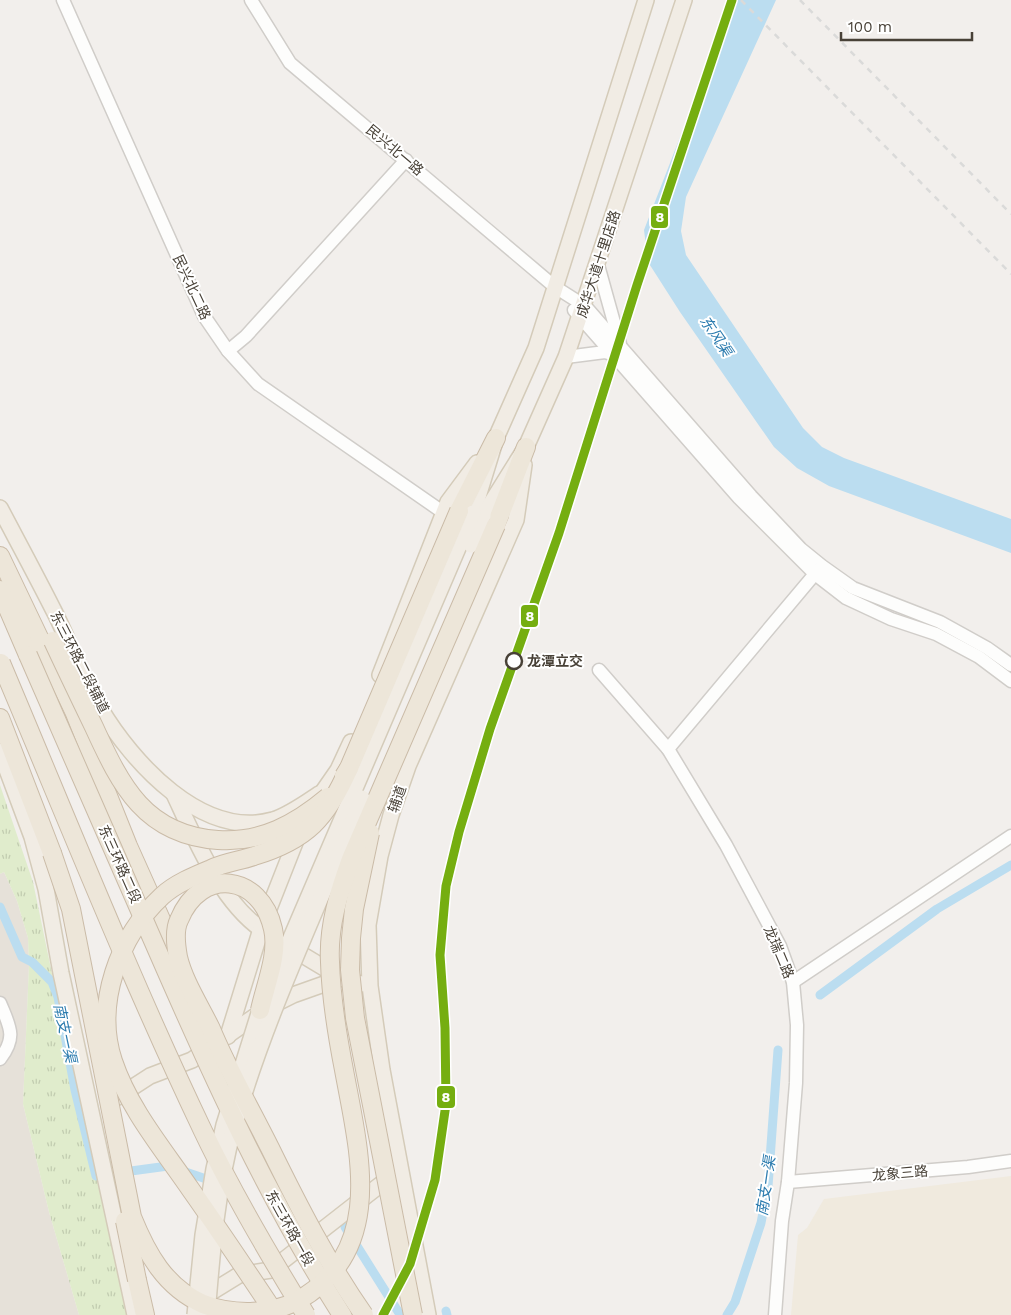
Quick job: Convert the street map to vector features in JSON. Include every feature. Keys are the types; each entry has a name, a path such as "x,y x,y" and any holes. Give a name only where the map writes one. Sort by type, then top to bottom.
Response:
{"highway":[{"path":"0,718 52,853 71,909 132,1217 145,1250 160,1271 186,1297 218,1311 255,1314 286,1307 314,1291 336,1267 346,1252 356,1228 361,1197 360,1156 333,1008 330,959 332,924 340,892 376,801 496,438"},
{"path":"276,1315 151,1133 124,1089 112,1059 106,1013 114,972 129,937 143,917 163,895 178,885 219,865 280,848 319,821 336,797 471,516 526,447"},
{"path":"0,556 49,644 111,767 125,789 140,807 158,821 178,831 203,839 234,841 262,836 307,814 330,796 349,768"},
{"name":"东三环路二段","path":"0,590 211,1072 242,1138"},
{"path":"49,644 128,846 229,1072 344,1287 364,1315"},
{"path":"0,662 139,989 213,1150 260,1240 306,1315"},
{"path":"376,801 354,909 350,970 355,1018 413,1315"},
{"path":"52,853 60,910 145,1315"},
{"path":"178,958 176,936 178,922 188,901 204,887 214,884 240,886 252,893 266,908 274,930 275,942 260,1010"},
{"name":"东三环路一段","path":"242,1138 258,1171 314,1270 343,1315"},
{"path":"343,1315 344,1287"}],"main road":[{"path":"496,438 536,348 646,0"},
{"name":"成华大道十里店路","path":"526,447 566,357 583,312 684,0"},
{"name":"辅道","path":"428,1315 399,1170 370,986 368,925 380,856 391,815 408,766 516,520 526,447"},
{"name":"东三环路二段辅道","path":"0,508 41,585 100,707 127,746 173,792 201,812 239,822 256,823 273,820 289,813 320,794"},
{"path":"228,1036 260,930 292,846 320,794 338,770 409,603 471,516"},
{"path":"194,1312 212,1178 224,1125 260,1010 471,516"},
{"path":"206,1315 221,1186 234,1128 270,1018 343,846 408,684 471,516"},
{"path":"0,751 39,861 135,1315"},
{"path":"173,792 202,851 224,888 260,930 341,978 370,986"},
{"path":"92,1114 150,1076 192,1060 267,1008 293,995 341,978"},
{"path":"194,1312 239,1275 271,1270 399,1170"},
{"path":"116,1227 194,1312"},
{"path":"261,1315 261,1304 271,1270"}],"street":[{"name":"民兴北二路","path":"63,0 204,316 228,351 258,384 471,516"},
{"name":"民兴北一路","path":"251,0 290,63 583,312 801,548 818,570"},
{"path":"228,351 252,328 406,160"},
{"path":"566,357 618,352 598,265"},
{"path":"818,570 853,588 940,622 987,648 1011,665"},
{"path":"818,570 846,598 891,619 936,634 979,657 1011,681"},
{"path":"668,749 818,570"},
{"name":"龙瑞二路","path":"599,670 668,749 726,845 780,946 793,982 797,1025 796,1064 788,1182 782,1221 775,1315"},
{"path":"793,982 1011,836"},
{"path":"0,1004 11,1028 11,1043 0,1059"},
{"name":"龙象三路","path":"788,1182 968,1167 1011,1161"}],"shaded area":[{"path":"4,872 17,901 28,938 29,965 23,1104 49,1212 79,1315 0,1315 0,874"},
{"path":"1011,1176 1011,1315 791,1315 798,1235 807,1228 824,1199"}],"green space":[{"path":"0,785 33,882 78,1099 130,1315 79,1315 49,1212 23,1104 29,965 28,938 17,901 4,872 0,874"}],"water":[{"name":"东风渠","path":"736,0 776,0 686,197 681,231 686,255 803,428 822,447 844,458 1011,519 1011,553 829,486 797,468 774,447 680,312 648,262 644,230 703,78"}],"waterway":[{"name":"南支一渠","path":"820,995 937,909 1011,865"},
{"name":"南支一渠","path":"0,907 22,957 32,962 52,982 58,997 75,1090 96,1176"},
{"name":"南支一渠","path":"727,1315 735,1302 761,1223 768,1186 778,1050"},
{"name":"南支一渠","path":"131,1171 168,1166 215,1182"},
{"name":"南支一渠","path":"345,1227 399,1313"},
{"name":"南支一渠","path":"446,1311 447,1315"}],"railway":[{"path":"741,0 1011,274"},
{"path":"800,0 1011,214"}],"transit line":[{"name":"8","path":"383,1315 410,1264 435,1180 446,1104 445,1028 440,955 446,886 459,832 490,729 559,533 637,285 732,0"}],"place":[{"name":"龙潭立交","path":"514,661"}]}
